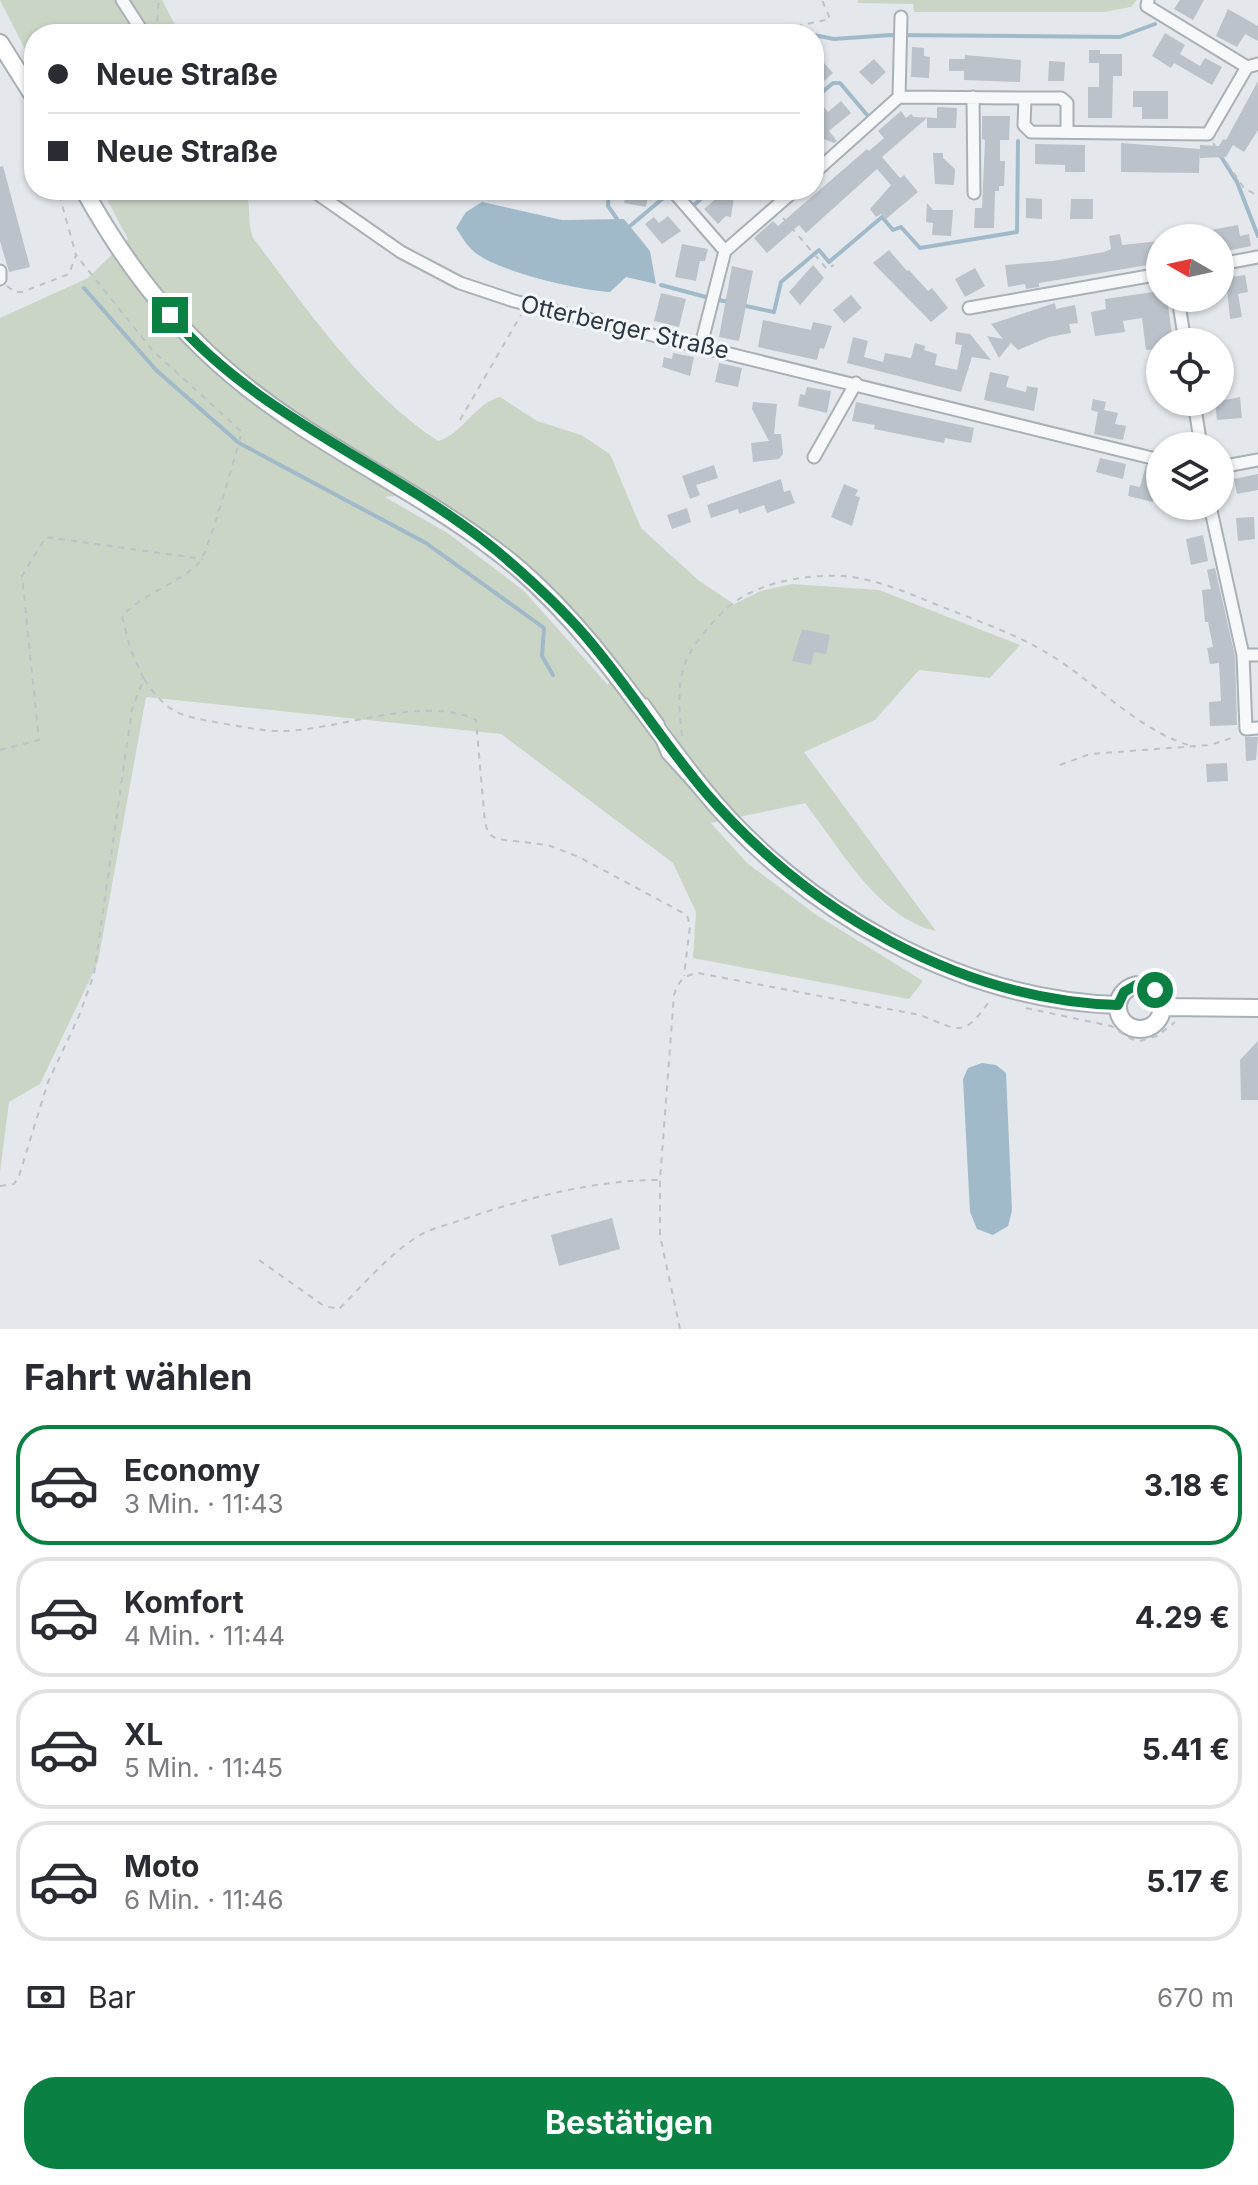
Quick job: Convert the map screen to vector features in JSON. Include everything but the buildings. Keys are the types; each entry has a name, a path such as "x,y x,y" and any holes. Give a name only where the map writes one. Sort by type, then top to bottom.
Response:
{"main road":[{"path":"0,43 24,81"},
{"path":"89,200 160,303 214,359 282,412 487,543 559,607 650,720 679,745 712,799 786,873 823,901 900,945 954,971 1053,999 1118,1005"},
{"path":"1143,985 1155,990 1163,1007 1157,1022 1139,1029 1125,1023 1118,1005 1124,992 1143,985"},
{"path":"1163,1007 1258,1008"}],"street":[{"path":"122,0 138,24"},
{"path":"1025,98 1024,125 1031,132 1208,134 1253,66 1147,6 1148,0"},
{"path":"899,97 900,21"},
{"path":"824,164 899,97 1061,98 1067,103 1067,132"},
{"path":"973,97 974,193"},
{"name":"Otterberger Straße","path":"326,200 401,252 460,283 527,304 1146,456"},
{"path":"681,200 725,251"},
{"path":"701,345 725,251 784,200"},
{"path":"1234,261 1258,257"},
{"path":"969,308 1146,276"},
{"path":"814,457 856,383"},
{"path":"1234,464 1258,460"},
{"path":"1213,520 1243,655 1252,729"},
{"path":"1243,655 1258,655"}],"lane":[{"path":"616,675 634,687 679,745"},
{"path":"650,720 665,755 688,783 712,799"}],"path":[{"path":"159,0 159,24"},
{"path":"807,24 830,19 822,0"},
{"path":"1208,134 1244,188 1258,196"},
{"path":"61,200 76,255 153,351 242,432 203,559 179,581 132,606 122,616 131,651 144,679 162,704 187,716 254,729 283,731 378,716 428,712 466,715 476,720 485,823 489,834 497,839 548,845 579,857 687,915 690,926 684,976 674,995 660,1180 660,1235 680,1329"},
{"path":"775,209 827,269 834,265"},
{"path":"1,276 15,292 22,292 69,274 76,255"},
{"path":"460,420 527,304"},
{"path":"0,750 39,740 22,576 46,537 203,559"},
{"path":"679,745 677,694 689,652 706,629 733,602 759,588 792,580 844,576 895,588 1043,650 1147,726 1172,741 1195,747"},
{"path":"0,1186 14,1184 19,1176 43,1095 94,974 132,709 144,679"},
{"path":"1060,765 1090,754 1224,743 1252,729"},
{"path":"684,976 698,973 920,1015 959,1030 973,1022 995,995"},
{"path":"1016,1003 1055,1016 1111,1026 1140,1041 1157,1036 1173,1022 1181,1021"},
{"path":"259,1260 324,1306 339,1309 394,1254 423,1233 483,1213 584,1188 630,1180 660,1180"}],"green space":[{"path":"0,0 162,0 175,24 24,24 24,47"},
{"path":"858,0 1137,0 1131,7 1104,12 914,12 913,4 858,3"},
{"path":"107,200 248,200 253,238 337,347 384,398 438,441 455,432 483,406 500,397 537,421 581,435 610,454 641,528 698,580 734,604 761,591 792,584 879,590 1020,645 990,678 919,670 875,720 804,752 936,931 915,924 878,897 805,803 711,823 747,863 815,914 923,981 909,999 693,958 696,912 673,863 501,734 146,697 98,962 40,1084 9,1102 0,1172 0,318 88,278 128,239","holes":["426,493 506,550 617,667 608,685 524,591 449,534 385,497"]}],"water":[{"path":"482,202 562,220 624,219 650,251 656,284 626,277 610,292 537,278 497,265 471,249 456,228 466,212"},
{"path":"982,1063 996,1065 1006,1073 1012,1211 1008,1226 993,1235 977,1229 970,1212 963,1079 968,1068"}],"waterway":[{"path":"824,37 1120,37 1155,24"},
{"path":"824,91 833,83 840,83 868,116"},
{"path":"741,305 774,312 781,282 819,250 829,262 882,217 893,230 901,227 920,248 1017,232 1018,141"},
{"path":"1220,155 1237,182 1258,236"},
{"path":"608,200 608,206 617,219"},
{"path":"630,226 661,200"},
{"path":"693,206 700,200"},
{"path":"661,285 706,297"},
{"path":"84,288 156,370 239,443 426,543 544,628 542,656 553,675"},
{"path":"719,300 729,302"}],"route":[{"path":"170,315 204,351 282,412 447,515 522,572 592,644 704,791 732,822 786,873 823,901 900,945 954,971 998,985 1053,999 1106,1005 1118,1005 1124,992 1136,985 1150,986 1155,990"}]}
